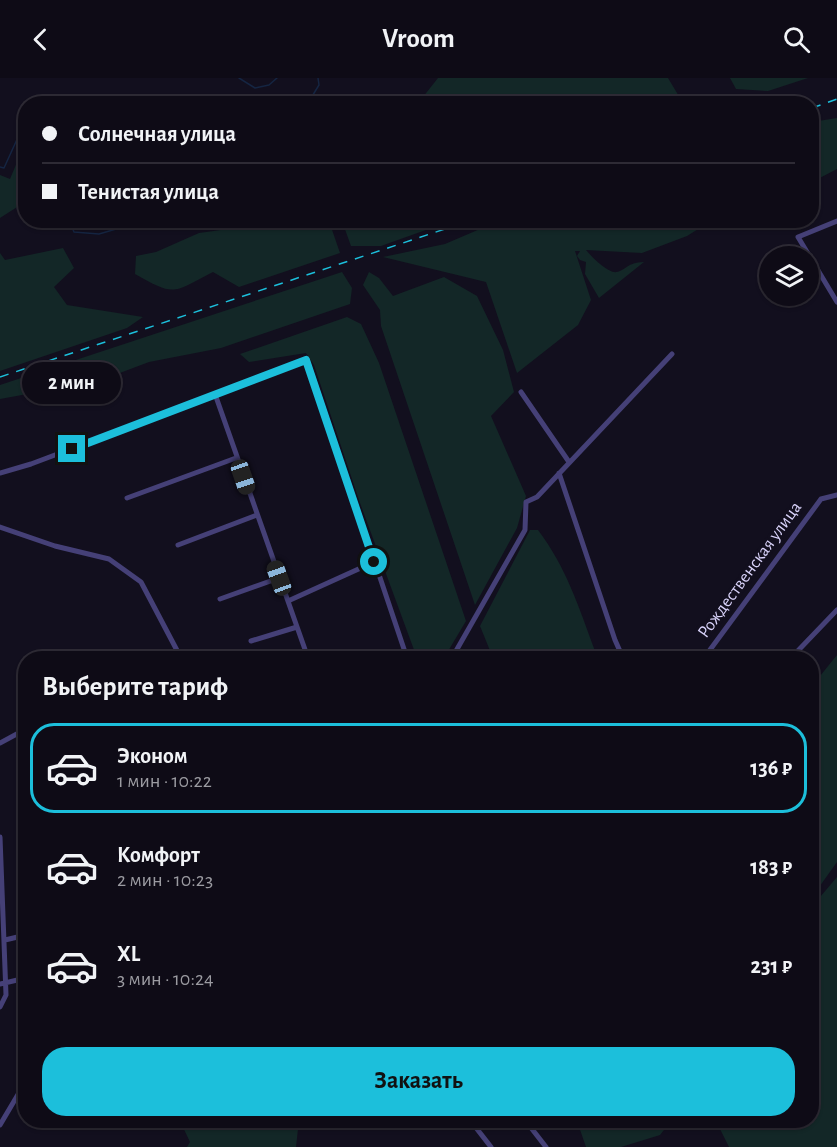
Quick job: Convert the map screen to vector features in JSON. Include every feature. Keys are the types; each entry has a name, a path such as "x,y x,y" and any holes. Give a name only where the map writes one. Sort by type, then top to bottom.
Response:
{"street":[{"path":"837,221 798,237 837,302"},
{"path":"456,651 525,530 526,502 537,497 672,354"},
{"path":"0,473 31,464 306,360 404,651"},
{"path":"521,392 569,462"},
{"path":"215,394 306,651"},
{"path":"127,498 236,458"},
{"path":"559,473 621,651"},
{"name":"Рождественская улица","path":"709,651 821,499 837,495"},
{"path":"178,545 256,515"},
{"path":"0,527 55,546 109,559 141,582 177,651"},
{"path":"288,601 374,562"},
{"path":"220,599 279,578"},
{"path":"798,651 837,610"},
{"path":"250,641 297,627"},
{"path":"0,743 18,733"},
{"path":"0,837 5,940 3,984 6,995 0,1007"},
{"path":"5,940 18,937"},
{"path":"3,984 18,980"},
{"path":"0,1125 18,1095"},
{"path":"476,1128 491,1147"},
{"path":"531,1128 546,1147"}],"green space":[{"path":"438,78 668,78 679,96 424,96"},
{"path":"730,78 808,78 768,91 736,89"},
{"path":"837,118 837,169 819,178 819,121"},
{"path":"18,160 18,206 0,218 0,175 10,179"},
{"path":"235,228 331,228 340,253 239,287 213,272 174,290 159,286 135,274 136,256 156,252 199,233"},
{"path":"345,228 431,228 381,246 351,246"},
{"path":"482,228 700,228 687,236 642,253 586,250 600,264 613,272 644,262 599,298 585,274 586,262 577,256 580,251 575,251 591,300 578,325 517,373 486,282 383,257 445,244"},
{"path":"63,248 74,268 54,287 67,305 143,317 127,328 0,371 0,253 5,260"},
{"path":"342,272 352,288 350,304 221,348 149,362 56,397 44,391 0,399 0,385"},
{"path":"369,272 379,278 393,296 444,277 477,296 503,350 514,392 491,416 526,496 517,528 475,605 381,326 380,310 363,285"},
{"path":"347,317 361,324 379,363 466,621 448,651 414,651 360,503 314,365 306,353 249,362 240,354"},
{"path":"530,530 538,530 564,573 595,651 490,651 480,626"},
{"path":"837,655 837,862 819,887 819,677"},
{"path":"837,877 837,1147 729,1147 720,1128 819,1128 819,898"},
{"path":"183,1128 298,1128 296,1147 187,1147 190,1142"},
{"path":"580,1128 666,1128 660,1135 621,1147 586,1147"}],"waterway":[{"path":"239,78 255,88 269,85 277,78"},
{"path":"312,96 319,85 318,78"},
{"path":"0,167 4,168 18,137"},
{"path":"72,228 74,232 99,234 120,228"}],"railway":[{"path":"819,105 837,99"},
{"path":"0,377 448,228"}],"route":[{"path":"72,449 306,360 374,562"}]}
